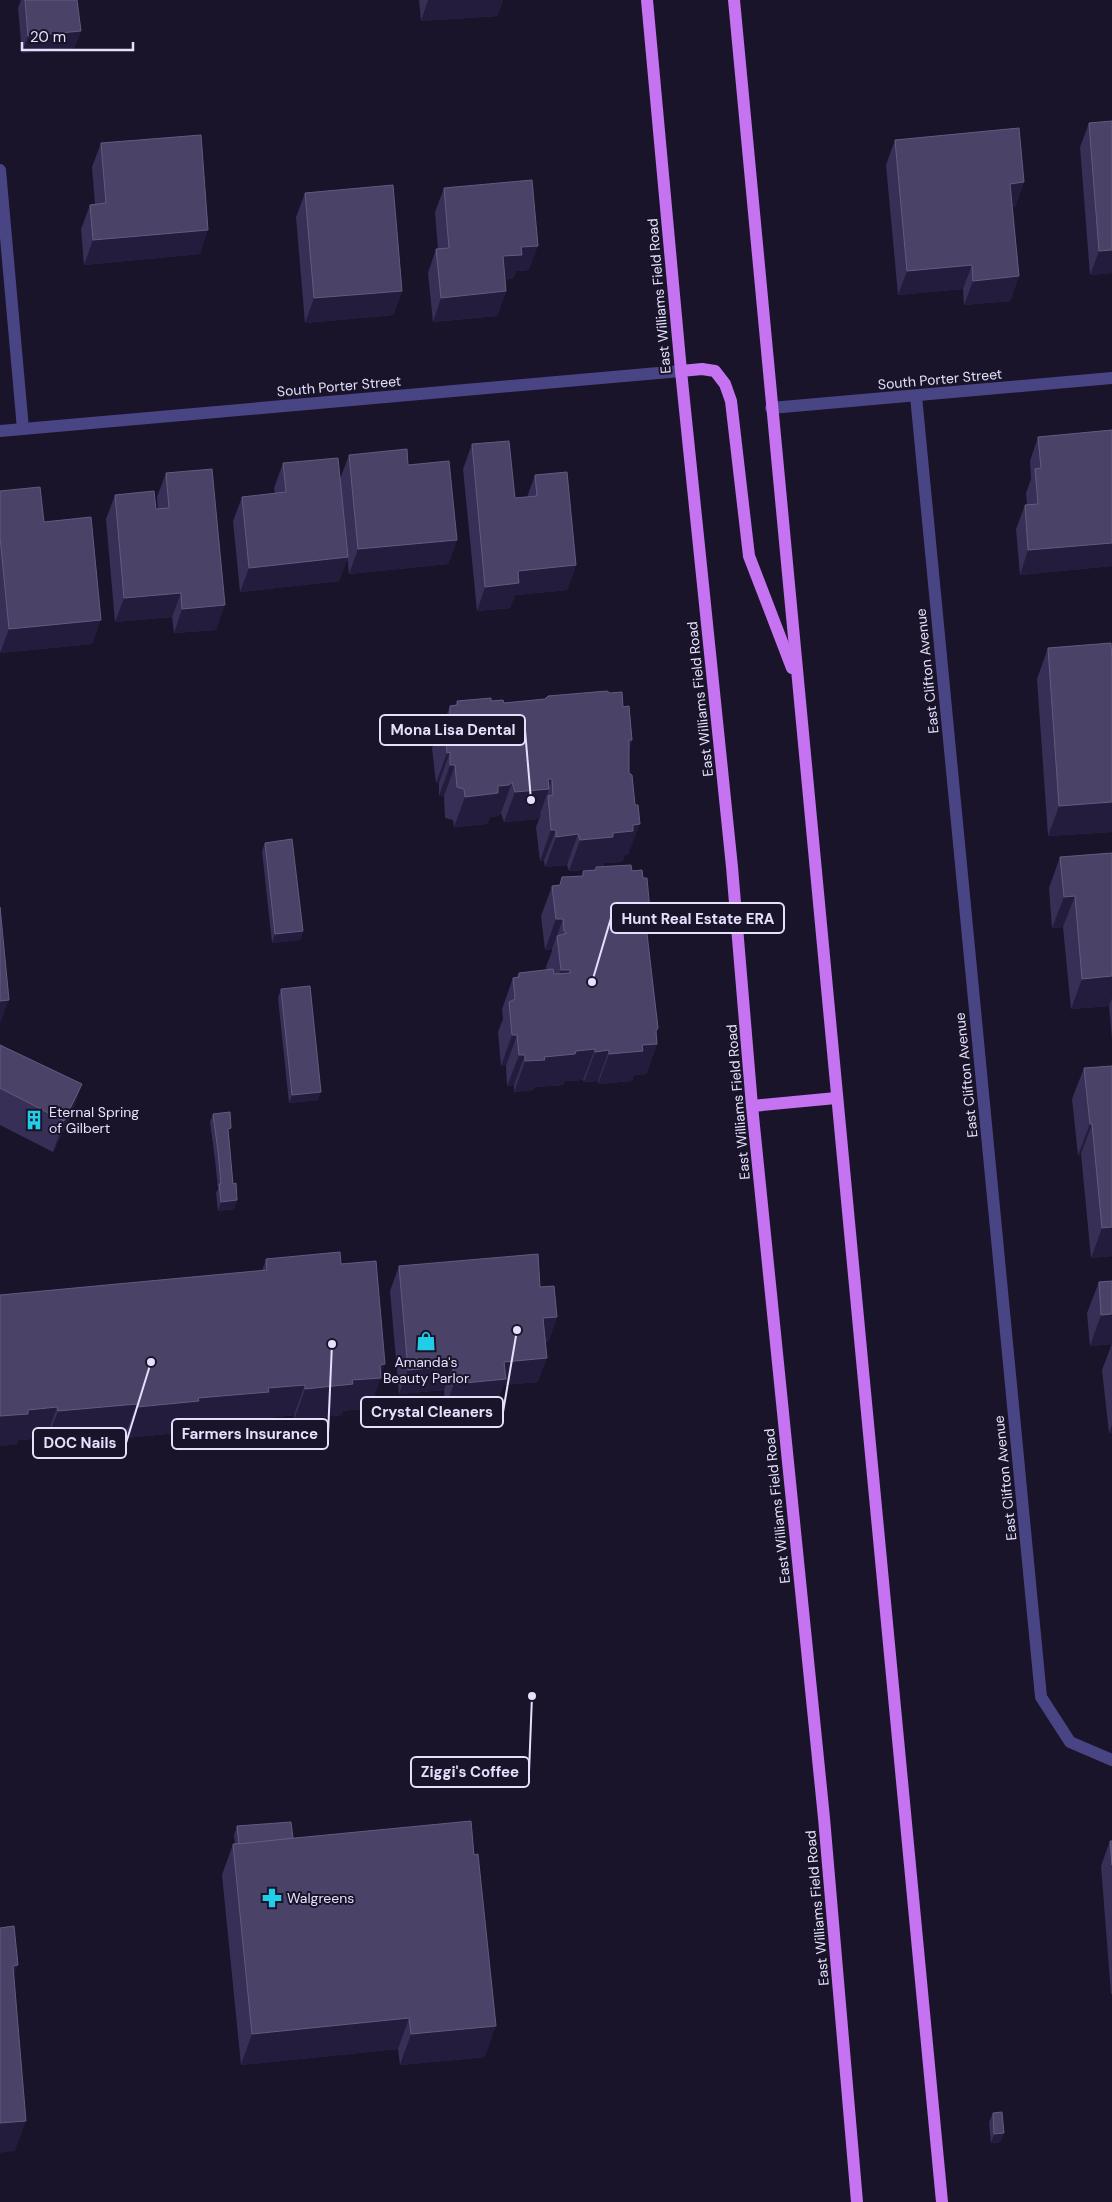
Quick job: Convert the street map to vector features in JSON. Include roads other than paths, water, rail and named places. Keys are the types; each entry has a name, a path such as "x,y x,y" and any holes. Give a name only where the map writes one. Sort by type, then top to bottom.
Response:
{"main road":[{"name":"East Williams Field Road","path":"647,0 681,371 732,867 752,1106 824,1818 857,2202"},
{"path":"734,0 836,1098 866,1393 942,2202"},
{"path":"681,371 702,369 715,371 725,384 731,401 748,556 798,682"},
{"path":"752,1106 836,1098"}],"street":[{"path":"0,170 23,429"},
{"name":"South Porter Street","path":"0,431 681,371"},
{"name":"South Porter Street","path":"771,408 1112,378"},
{"name":"East Clifton Avenue","path":"916,396 1041,1697 1070,1742 1112,1760"}],"place":[{"name":"Mona Lisa Dental","path":"531,800"},
{"name":"Hunt Real Estate ERA","path":"592,982"},
{"name":"Eternal Spring of Gilbert","path":"34,1120"},
{"name":"Crystal Cleaners","path":"517,1330"},
{"name":"Amanda's Beauty Parlor","path":"426,1341"},
{"name":"Farmers Insurance","path":"332,1344"},
{"name":"DOC Nails","path":"151,1362"},
{"name":"Ziggi's Coffee","path":"532,1696"},
{"name":"Walgreens","path":"272,1898"}]}
